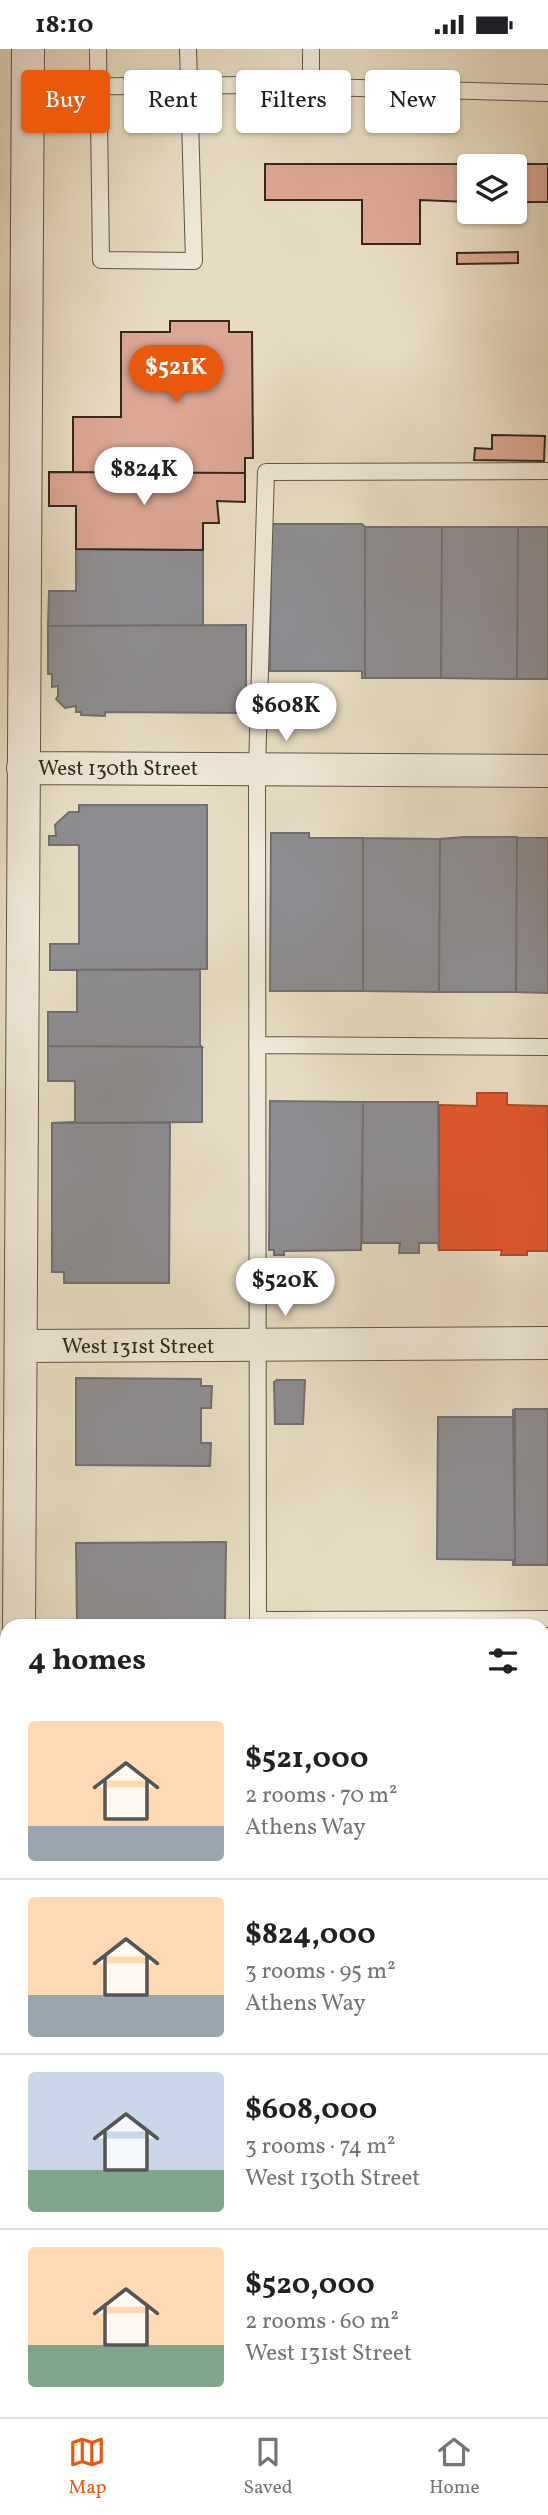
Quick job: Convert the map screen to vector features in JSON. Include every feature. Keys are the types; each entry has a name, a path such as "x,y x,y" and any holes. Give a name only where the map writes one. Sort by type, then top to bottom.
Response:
{"street":[{"path":"27,70 28,49"},
{"path":"19,1619 27,133"},
{"name":"West 130th Street","path":"23,768 548,771"},
{"name":"West 131st Street","path":"22,1346 548,1343"}],"lane":[{"path":"98,49 98,70"},
{"path":"188,49 189,70"},
{"path":"311,49 311,70"},
{"path":"351,87 548,93"},
{"path":"99,133 101,260 194,261 190,133"},
{"path":"258,1619 257,769 266,472 548,471"},
{"path":"257,1045 548,1047"}],"building: Shops":[{"path":"477,1093 507,1093 507,1105 548,1106 548,1251 527,1251 527,1255 501,1255 502,1250 439,1250 439,1105 477,1106"}],"building: Industry":[{"path":"271,524 362,524 365,527 365,678 362,678 362,671 270,671"},
{"path":"365,527 442,527 441,678 365,678"},
{"path":"442,527 518,527 517,679 441,678"},
{"path":"518,527 548,527 548,679 517,679"},
{"path":"76,549 203,550 203,625 48,626 49,591 76,591"},
{"path":"246,625 246,713 105,712 105,716 81,715 81,712 76,712 76,706 65,708 56,699 58,686 52,687 52,674 48,674 48,626"},
{"path":"79,805 207,805 207,969 50,970 50,944 79,944 79,845 49,845 49,836 56,836 55,825 69,812 79,812"},
{"path":"271,833 309,833 309,838 363,838 363,991 270,991"},
{"path":"517,837 516,992 439,992 440,839"},
{"path":"517,837 548,838 548,993 516,992"},
{"path":"363,838 440,839 439,992 363,991"},
{"path":"77,970 200,970 202,1047 48,1046 48,1012 77,1012"},
{"path":"48,1046 202,1047 202,1122 52,1123 75,1122 75,1081 48,1081"},
{"path":"270,1101 363,1102 361,1250 284,1251 284,1255 274,1255 274,1250 269,1250"},
{"path":"363,1102 438,1102 439,1250 438,1243 419,1243 419,1253 399,1253 400,1243 362,1243"},
{"path":"52,1123 170,1123 169,1283 64,1283 64,1272 52,1272"},
{"path":"76,1378 201,1379 201,1386 212,1386 211,1408 201,1408 201,1443 211,1443 210,1466 76,1465"},
{"path":"305,1380 303,1424 275,1424 274,1382"},
{"path":"513,1409 515,1565 513,1560 437,1559 438,1417 513,1417"},
{"path":"515,1409 548,1409 548,1565 515,1565"},
{"path":"226,1542 225,1619 77,1619 76,1543"}],"building: Other":[{"path":"265,164 457,164 457,202 420,200 420,244 362,244 362,200 265,200"},
{"path":"527,164 548,164 548,202 527,202"},
{"path":"518,252 518,263 457,264 457,253"},
{"path":"170,321 229,321 229,332 252,332 253,458 245,458 245,473 73,472 73,417 121,417 121,332 170,332"},
{"path":"492,435 545,436 544,461 474,460 475,448 492,449"},
{"path":"49,472 245,473 245,502 217,501 219,523 203,523 203,550 76,549 76,506 49,506"}]}
